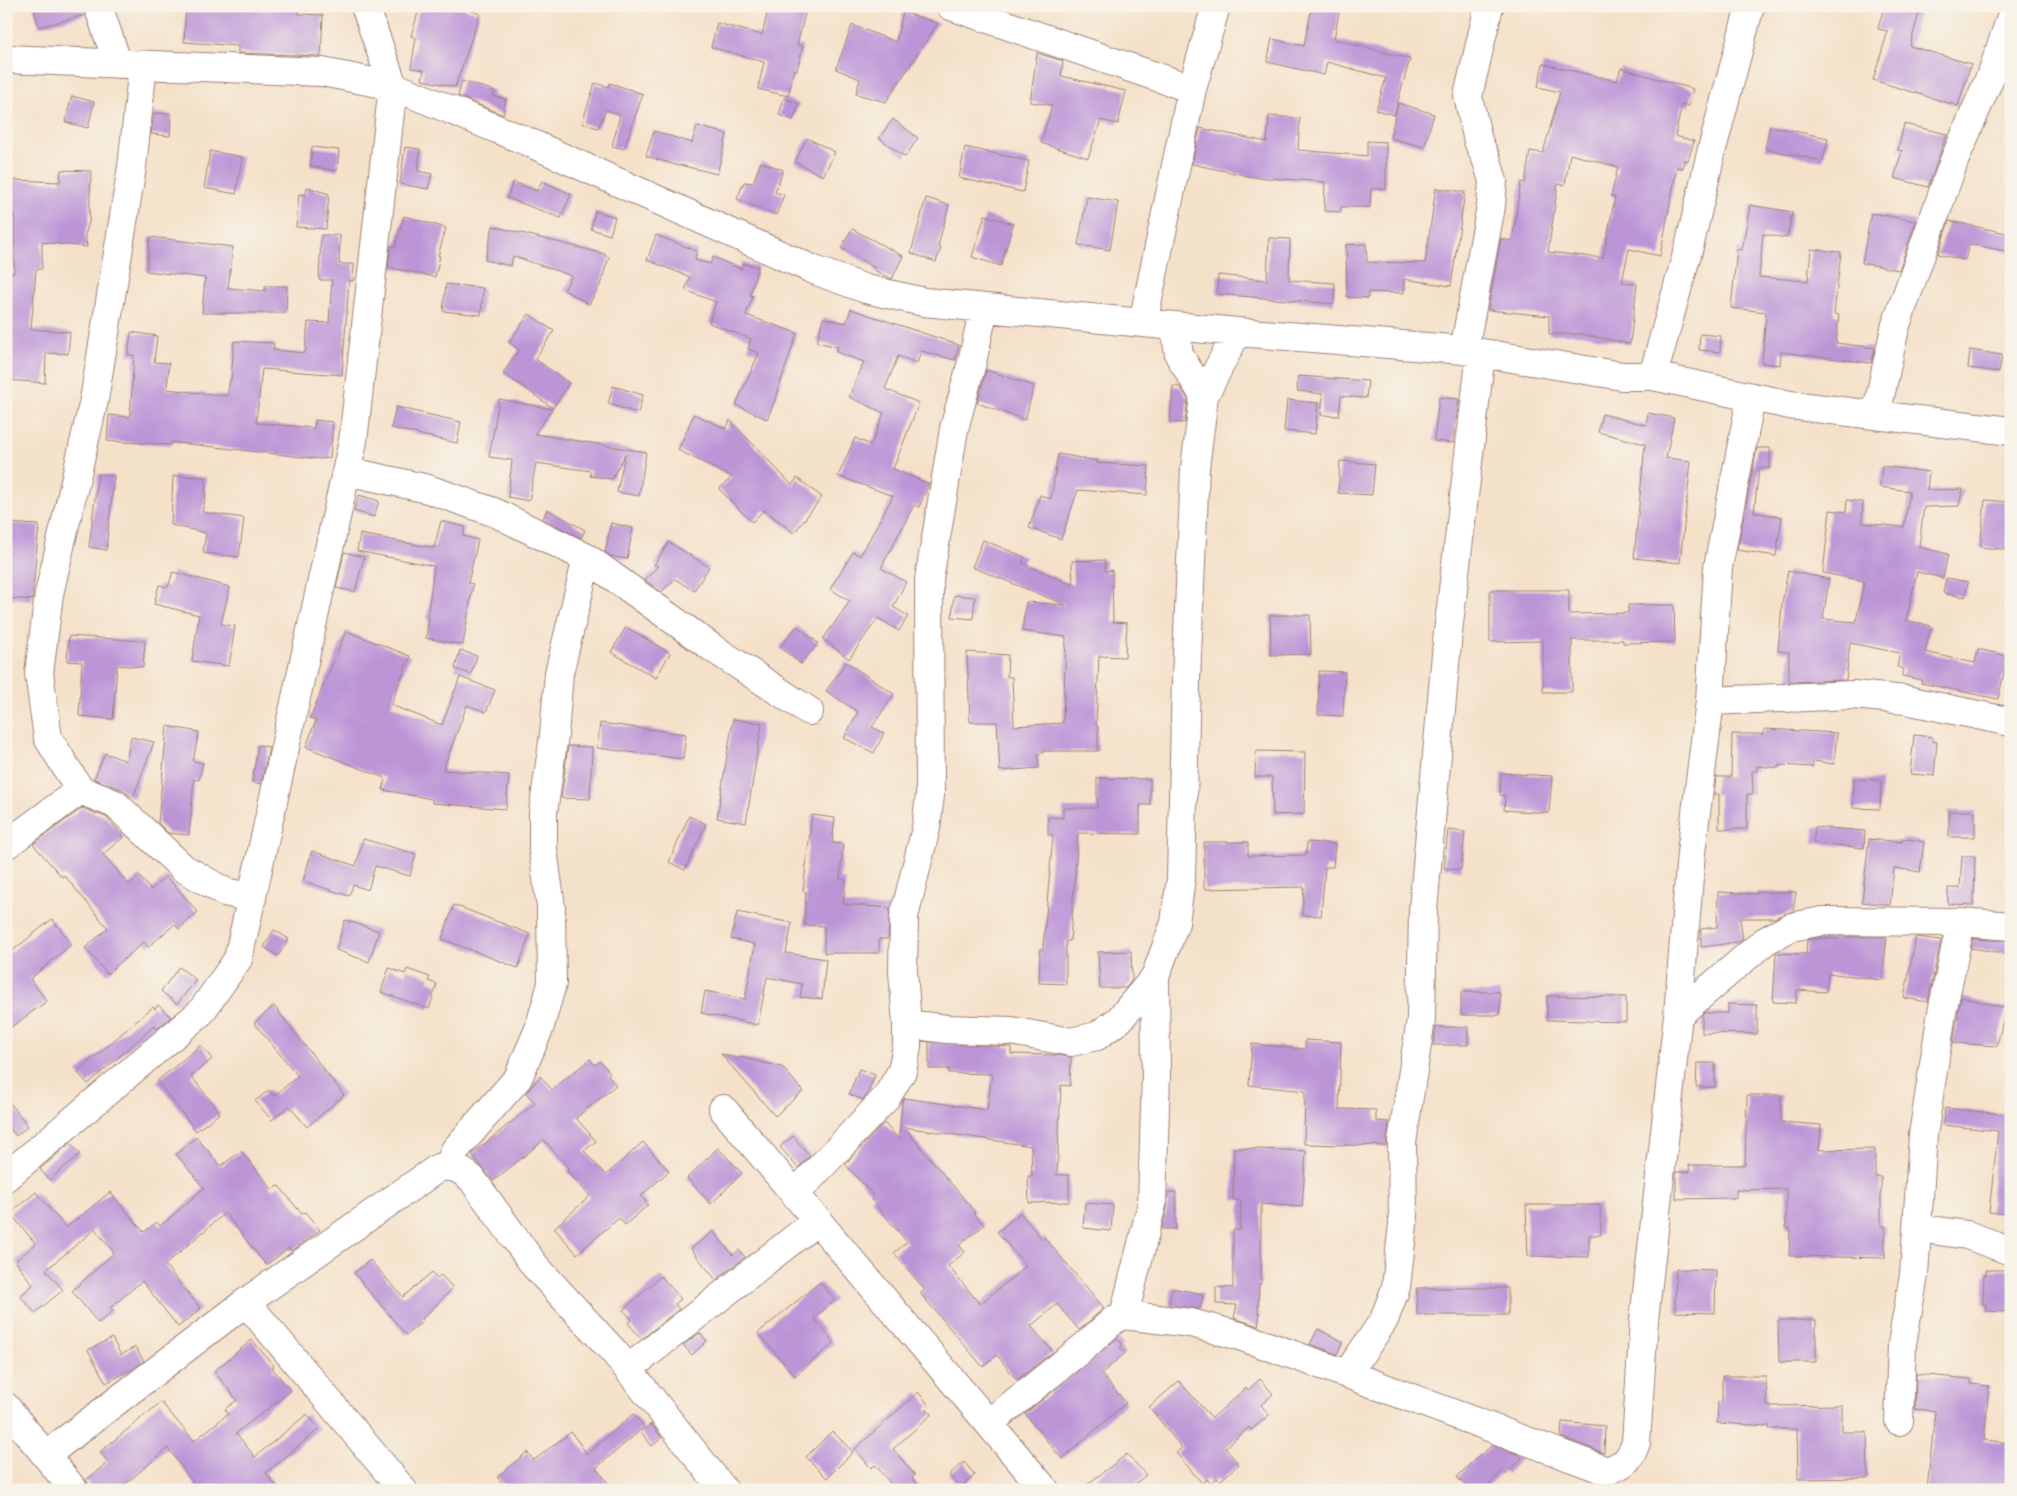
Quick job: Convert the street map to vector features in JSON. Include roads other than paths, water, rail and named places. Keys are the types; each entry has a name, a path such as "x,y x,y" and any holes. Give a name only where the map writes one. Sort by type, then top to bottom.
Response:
{"street":[{"path":"98,6 130,65 132,167 94,400 49,594 39,673 48,738 80,790 115,804 183,868 225,892 252,898"},
{"path":"6,1177 201,1012 238,959 353,441 393,86 365,6"},
{"path":"1143,323 1192,89 1216,6"},
{"path":"1348,1374 1384,1320 1396,1287 1403,1224 1402,1142 1421,1019 1423,910 1472,352 1492,198 1493,181 1478,140 1468,96 1490,6"},
{"path":"1653,376 1690,243 1712,149 1750,6"},
{"path":"955,7 1192,89"},
{"path":"1876,415 1895,328 1954,161 1993,70 2011,16"},
{"path":"6,59 322,72 393,86 526,141 814,270 866,289 924,302 1472,352 1622,376 1653,376 1790,405 2011,430"},
{"path":"795,1194 886,1098 902,1071 907,1046 908,1024 903,971 904,917 926,828 930,794 929,580 954,429 984,308"},
{"path":"1174,326 1179,355 1204,396"},
{"path":"908,1024 947,1029 1010,1031 1071,1042 1097,1036 1119,1020 1155,977 1175,923 1181,878 1186,680 1195,468 1204,396 1237,332"},
{"path":"989,1423 1085,1346 1115,1319 1124,1314 1191,1323 1240,1336 1348,1374 1607,1471 1623,1465 1631,1455 1636,1442 1644,1320 1678,1014 1691,853 1710,701 1718,567 1751,398"},
{"path":"347,471 428,489 496,513 587,558 711,647 810,711"},
{"path":"449,1165 456,1150 518,1078 539,1029 552,984 551,908 543,850 543,813 554,735 559,673 587,558"},
{"path":"1710,701 1853,695 1906,700 2011,722"},
{"path":"6,845 80,790"},
{"path":"1678,1014 1764,941 1791,927 1823,921 1961,922 2011,926"},
{"path":"1900,1421 1902,1344 1914,1275 1923,1135 1942,1012 1961,922"},
{"path":"1124,1314 1152,1204 1156,1074 1155,977"},
{"path":"723,1110 818,1220 1044,1490"},
{"path":"46,1455 246,1302 438,1168 449,1165 460,1168 472,1179 535,1266 628,1369 724,1490"},
{"path":"628,1369 818,1220"},
{"path":"1917,1228 1967,1235 2011,1251"},
{"path":"246,1302 403,1490"},
{"path":"6,1407 74,1490"}]}
